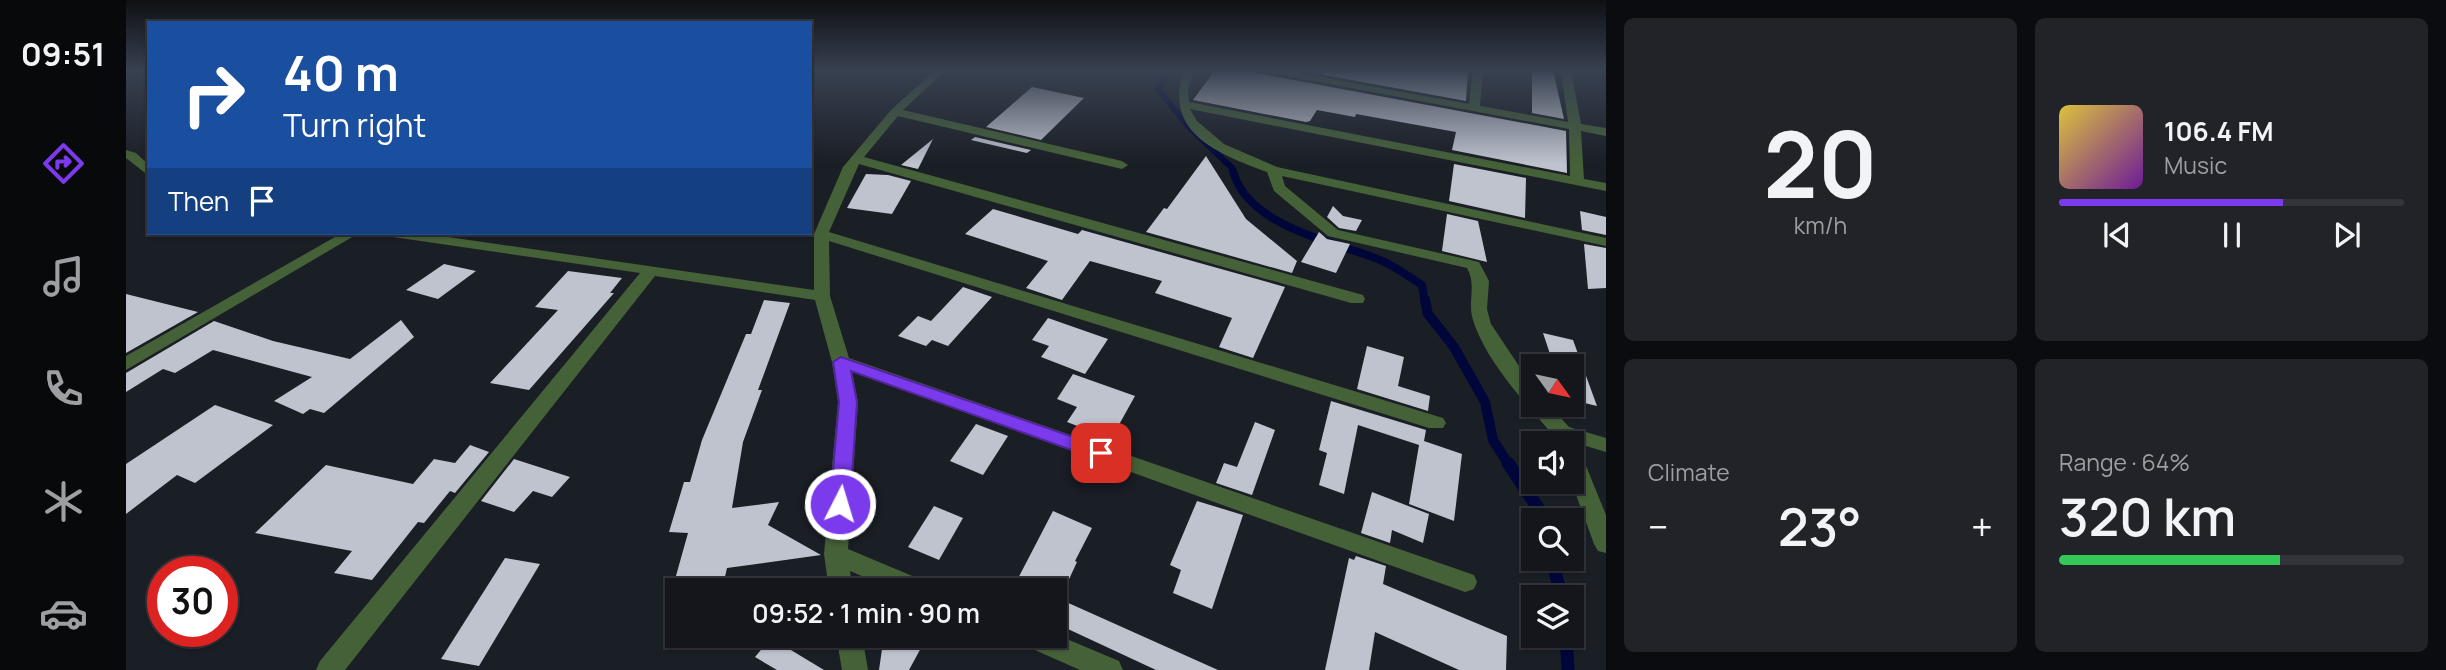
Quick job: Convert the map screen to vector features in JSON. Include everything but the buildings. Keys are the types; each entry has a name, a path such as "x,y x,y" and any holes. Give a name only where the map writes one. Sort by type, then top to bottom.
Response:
{"street":[{"path":"839,578 836,554 848,402 841,362 822,296 821,234 849,167 908,101"},
{"path":"1432,101 1606,132"},
{"path":"1474,109 1475,101"},
{"path":"1571,101 1575,126 1577,181"},
{"path":"1606,187 1182,104 1186,117 1201,134 1242,159 1273,170 1606,242"},
{"path":"895,113 1122,164"},
{"path":"128,156 147,170"},
{"path":"856,159 1357,299"},
{"path":"1273,170 1279,188 1333,233 1474,265 1484,281 1480,317 1501,355 1521,383"},
{"path":"821,234 1436,424"},
{"path":"126,365 349,235"},
{"path":"406,235 533,255 652,268 822,296"},
{"path":"330,670 652,268"},
{"path":"841,362 1465,582"},
{"path":"1548,417 1559,431"},
{"path":"1584,441 1606,445"},
{"path":"1584,487 1606,544"},
{"path":"836,554 892,578"},
{"path":"851,648 855,670"},
{"path":"1059,648 1111,670"}],"waterway":[{"path":"1168,101 1188,126 1232,168 1233,173"},
{"path":"1233,171 1242,190 1256,206 1274,219 1391,265 1422,285 1425,302"},
{"path":"1425,300 1428,314 1454,347 1485,402 1493,440 1509,465"},
{"path":"1508,463 1538,508"},
{"path":"1555,571 1559,585"},
{"path":"1567,648 1568,670"}],"route":[{"path":"840,504 848,402 841,362 1101,453"}]}
